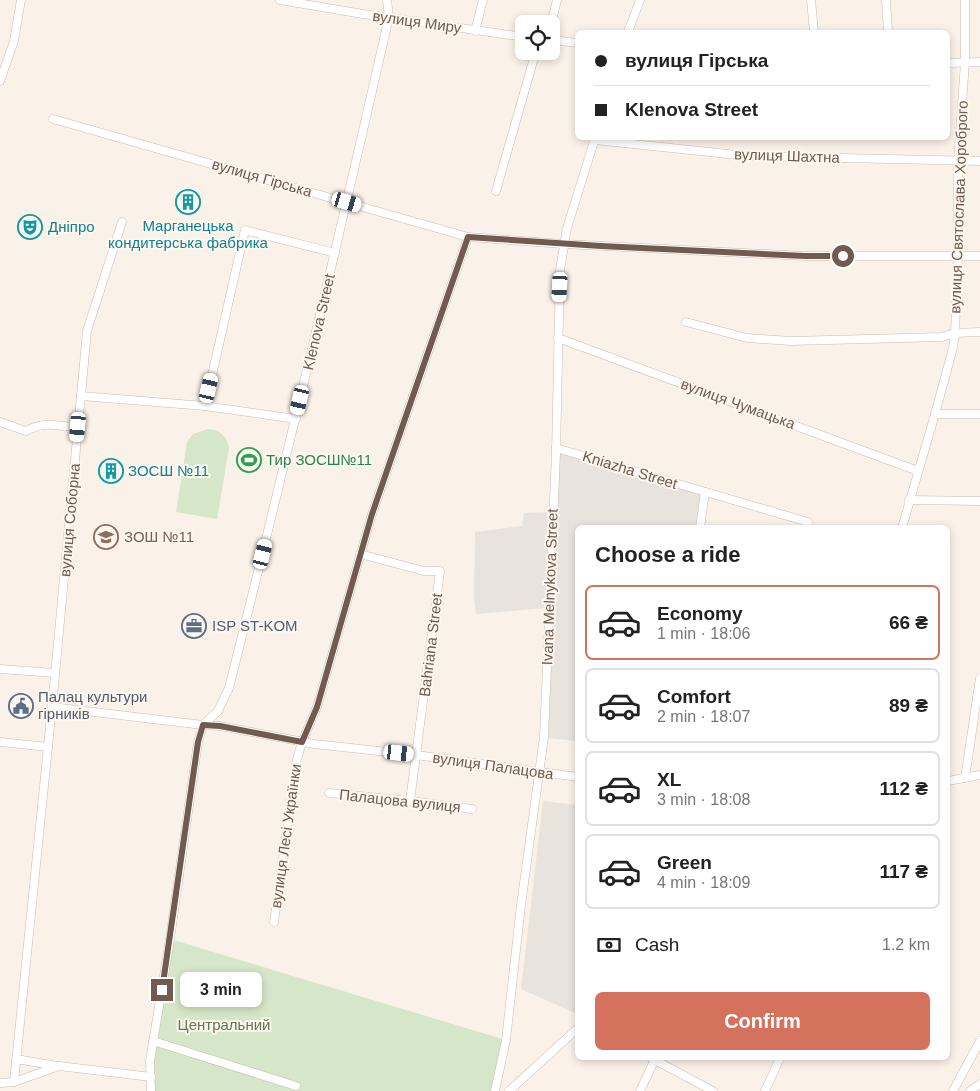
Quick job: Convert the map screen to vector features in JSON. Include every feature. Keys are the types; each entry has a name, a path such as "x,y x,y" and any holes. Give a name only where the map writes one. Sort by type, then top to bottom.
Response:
{"street":[{"path":"0,81 14,41 21,0"},
{"name":"вулиця Миру","path":"280,0 309,2 475,31 515,35"},
{"name":"Klenova Street","path":"151,1091 150,1061 198,742 203,725 218,711 229,688 296,419 347,202 389,17 387,0"},
{"path":"475,31 483,0"},
{"path":"553,15 557,0"},
{"path":"629,30 640,0"},
{"path":"811,0 814,30"},
{"path":"886,0 888,30"},
{"name":"вулиця Святослава Хороброго","path":"903,525 953,348 955,333 958,256 958,161 964,62 965,0"},
{"path":"560,41 575,43"},
{"path":"496,191 533,60"},
{"path":"950,63 980,62"},
{"name":"вулиця Гірська","path":"53,120 468,237 564,244 805,256 980,256"},
{"name":"Ivana Melnykova Street","path":"495,1091 506,1040 538,772 544,737 556,448 560,270 564,244 575,201 595,140"},
{"name":"вулиця Шахтна","path":"604,140 746,156 980,161"},
{"name":"вулиця Соборна","path":"14,1082 56,673 87,331 122,222"},
{"path":"205,406 245,230 335,252"},
{"name":"вулиця Лесі Українки","path":"274,922 297,759 317,707 375,505 468,237"},
{"path":"686,322 747,338 791,341 942,337 955,333 980,332"},
{"name":"вулиця Чумацька","path":"558,338 918,471"},
{"path":"81,396 205,406 296,419"},
{"path":"935,414 980,414"},
{"path":"0,422 26,432 36,426 46,424 78,427"},
{"name":"Kniazha Street","path":"556,448 808,522"},
{"path":"700,525 705,492"},
{"path":"909,500 980,501"},
{"name":"Bahriana Street","path":"360,554 424,571 440,571 410,801"},
{"path":"0,669 56,673"},
{"path":"965,778 980,678"},
{"name":"вулиця Палацова","path":"52,708 220,726 302,742 575,777"},
{"path":"0,742 48,747"},
{"path":"950,781 980,775"},
{"name":"Палацова вулиця","path":"329,793 472,809"},
{"path":"509,1091 575,1031"},
{"path":"153,1041 296,1086"},
{"path":"953,1091 980,1041"},
{"path":"16,1059 151,1077"},
{"path":"640,1091 652,1060"},
{"path":"657,1060 713,1091"},
{"path":"765,1091 779,1060"},
{"path":"0,1083 14,1082 59,1066"},
{"path":"970,1091 980,1084"}],"shaded area":[{"path":"559,452 702,494 697,525 575,525 575,741 547,738"},
{"path":"549,512 545,608 476,614 474,597 475,532 522,526 524,513"},
{"path":"543,801 575,805 575,1013 521,989"}],"green space":[{"path":"208,429 222,434 227,440 229,448 217,519 176,512 187,442 193,434"},
{"name":"Центральний","path":"170,939 506,1040 495,1091 151,1091 150,1061"}],"place":[{"name":"Марганецька кондитерська фабрика","path":"188,202"},
{"name":"Дніпро","path":"30,227"},
{"name":"Тир ЗОСШ№11","path":"249,460"},
{"name":"ЗОСШ №11","path":"111,471"},
{"name":"ЗОШ №11","path":"106,537"},
{"name":"ISP ST-KOM","path":"194,626"},
{"name":"Палац культури гірників","path":"21,706"}],"route":[{"path":"162,990 198,742 203,725 220,726 302,742 317,707 372,514 468,237 601,246 805,256 843,256"}]}
